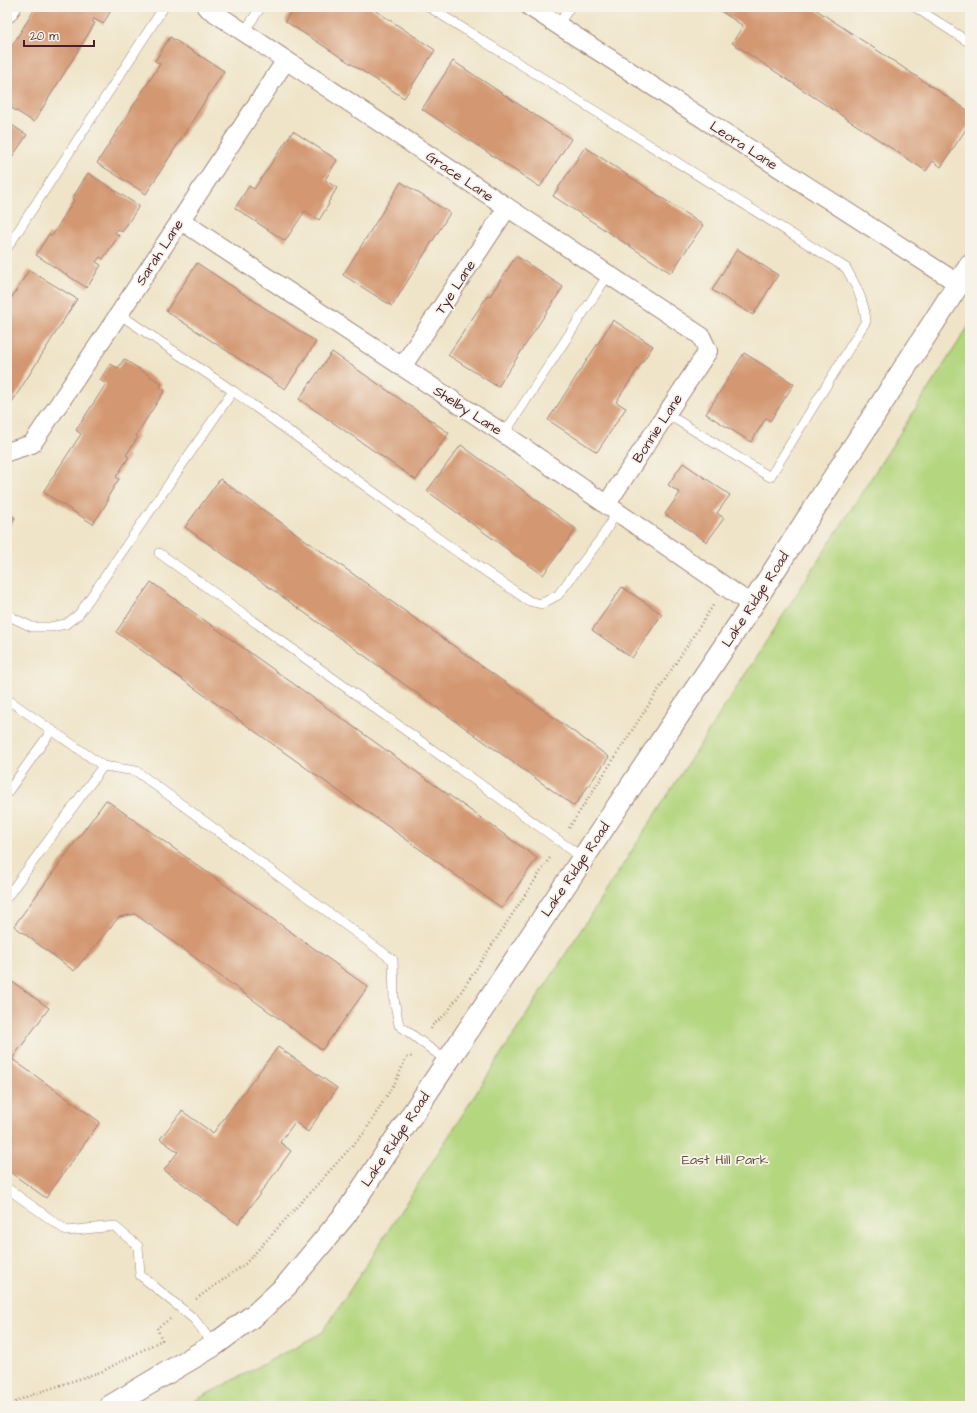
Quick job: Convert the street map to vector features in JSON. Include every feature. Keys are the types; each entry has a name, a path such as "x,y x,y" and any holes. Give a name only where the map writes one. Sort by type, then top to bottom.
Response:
{"street":[{"path":"7,14 12,7"},
{"name":"Grace Lane","path":"206,7 701,336 708,351"},
{"name":"Leora Lane","path":"530,7 964,275"},
{"name":"Sarah Lane","path":"7,452 32,444 286,60"},
{"name":"Tye Lane","path":"402,366 507,208"},
{"name":"Shelby Lane","path":"180,220 504,434 752,605"},
{"name":"Lake Ridge Road","path":"110,1406 214,1345 257,1313 286,1286 345,1215 752,605 964,275"},
{"name":"Bonnie Lane","path":"612,508 666,414 708,351"}],"lane":[{"path":"7,248 164,7"},
{"path":"244,32 261,7"},
{"path":"429,7 846,268 857,287 865,306 866,321 770,477 666,414"},
{"path":"558,25 570,7"},
{"path":"915,7 970,43"},
{"path":"504,434 608,274"},
{"path":"119,314 233,391 529,601 541,604 558,595 602,537 612,508"},
{"path":"7,614 32,627 50,627 66,624 79,614 233,391"},
{"path":"159,553 583,858"},
{"path":"7,698 102,766 136,771 393,960 394,999 399,1025 447,1061"},
{"path":"7,792 52,730"},
{"path":"7,897 102,766"},
{"path":"7,1188 67,1231 114,1226 138,1246 140,1275 194,1319 214,1345"}],"green space":[{"name":"East Hill Park","path":"970,324 970,1406 185,1406 323,1332"}],"building":[{"path":"36,7 113,7 103,24 94,19 92,22 95,23 34,122 7,105 7,54"},
{"path":"294,7 370,7 435,50 404,98 285,21"},
{"path":"715,7 812,7 970,112 965,120 970,123 941,167 933,161 926,171 732,43 743,26"},
{"path":"170,37 224,71 146,194 97,163 160,64 155,61"},
{"path":"453,61 571,139 540,187 422,109"},
{"path":"7,122 27,135 12,157 7,154"},
{"path":"293,131 337,160 325,180 337,188 319,220 305,211 285,241 235,208 249,186 254,189"},
{"path":"585,147 703,225 671,273 553,196"},
{"path":"88,173 139,206 122,232 118,229 115,233 119,235 103,259 100,257 96,262 101,265 87,288 36,255 49,234 52,236 74,200 72,199"},
{"path":"401,182 450,213 392,306 343,275"},
{"path":"737,249 778,275 753,315 712,290"},
{"path":"516,256 563,287 498,387 448,355 488,295 490,296"},
{"path":"197,263 316,342 285,389 166,311"},
{"path":"29,270 77,299 7,410 7,305"},
{"path":"613,320 653,346 616,402 626,408 597,452 548,420"},
{"path":"332,352 449,433 416,480 299,399"},
{"path":"744,353 794,384 770,421 766,418 751,442 706,414"},
{"path":"124,359 162,384 160,387 165,390 136,435 138,437 126,455 129,457 116,477 119,479 107,498 108,501 93,524 43,492 81,434 76,430 106,384 100,380 110,364 118,368"},
{"path":"461,445 576,529 543,575 427,491"},
{"path":"683,463 730,495 717,513 724,518 707,542 665,514 680,493 668,485"},
{"path":"220,479 609,757 574,806 185,527"},
{"path":"7,513 15,518 7,529"},
{"path":"151,582 537,858 502,908 116,632"},
{"path":"622,587 662,614 632,658 592,630"},
{"path":"106,800 368,987 322,1050 135,914 119,917 74,971 14,926"},
{"path":"7,978 49,1008 12,1059 100,1122 46,1198 7,1170"},
{"path":"278,1047 337,1088 308,1132 295,1122 280,1142 291,1151 238,1224 164,1170 178,1152 160,1139 182,1111 213,1133"}]}
